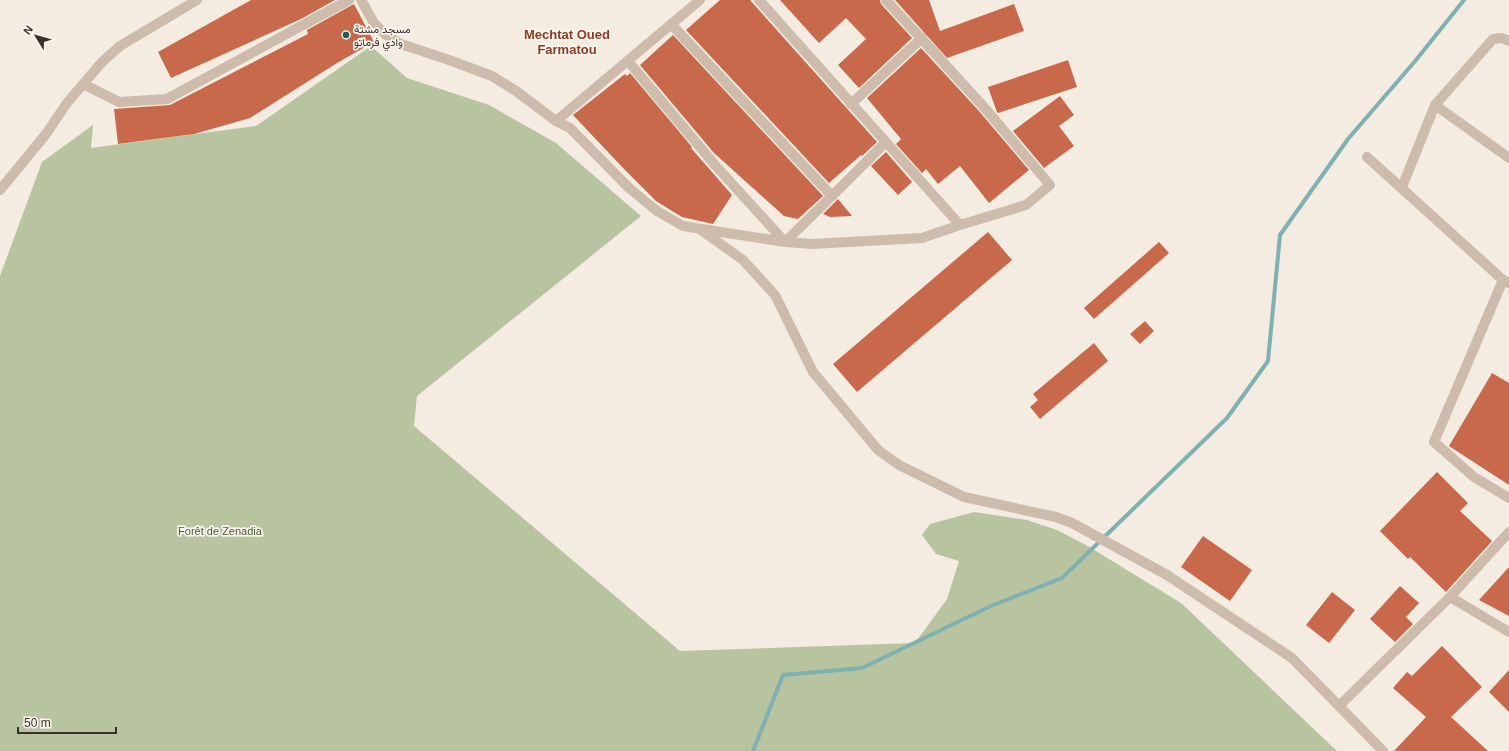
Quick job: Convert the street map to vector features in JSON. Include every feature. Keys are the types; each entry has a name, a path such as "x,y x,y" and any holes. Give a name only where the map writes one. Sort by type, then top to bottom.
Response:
{"street":[{"path":"0,190 28,156 67,103 102,62 120,46 197,0"},
{"path":"83,84 119,102 167,99 349,0"},
{"path":"361,0 374,23 386,35 401,44 492,76 516,91 556,121 570,128 629,188 657,210 682,226 785,242 812,244 922,238 1026,205 1050,185 983,106 886,0"},
{"path":"556,121 700,0"},
{"path":"759,0 960,225"},
{"path":"671,24 832,196"},
{"path":"852,104 922,38"},
{"path":"1402,187 1435,105 1493,39 1502,38 1509,41"},
{"path":"628,61 715,165 785,242"},
{"path":"1435,105 1509,158"},
{"path":"785,242 886,142"},
{"path":"1367,156 1506,281 1434,442 1474,476 1509,498"},
{"path":"699,229 743,260 775,295 813,372 878,450 899,465 964,497 1056,517 1072,523 1160,572 1292,658 1383,751"},
{"path":"1339,706 1450,597 1509,532"},
{"path":"1450,597 1509,632"}],"green space":[{"name":"Forêt de Zenadia","path":"371,46 407,78 489,105 556,143 641,216 417,396 414,426 680,651 915,643 947,599 959,561 936,554 922,535 930,524 974,512 1027,520 1057,530 1086,545 1181,603 1337,751 0,751 0,276 42,162 93,125 91,148 256,126"}],"building":[{"path":"251,0 335,0 301,19 171,78 158,52"},
{"path":"720,0 750,0 877,142 829,183 686,30"},
{"path":"780,0 880,0 881,4 912,38 859,88 838,65 866,39 846,18 819,43"},
{"path":"895,0 929,0 940,31 1014,4 1024,31 947,58"},
{"path":"354,4 374,42 337,63 250,118 194,134 118,144 114,109 170,105 308,34 307,30"},
{"path":"673,35 823,196 798,219 784,216 714,153 640,65"},
{"path":"921,48 978,110 1029,170 989,203 960,166 938,184 926,169 922,173 896,144 901,139 867,98"},
{"path":"1068,60 1077,87 998,113 997,112 988,87"},
{"path":"630,73 692,147 691,148 732,195 713,224 682,217 656,201 573,115 625,74 627,76"},
{"path":"1060,96 1074,115 1059,126 1074,146 1044,168 1013,131"},
{"path":"886,152 912,182 898,195 871,166"},
{"path":"838,199 852,216 830,217 823,214"},
{"path":"988,232 1012,260 857,392 833,364"},
{"path":"1159,242 1169,253 1094,319 1084,308"},
{"path":"1145,321 1154,331 1140,344 1130,334"},
{"path":"1094,343 1108,361 1040,419 1030,407 1038,400 1033,394"},
{"path":"1492,373 1509,383 1509,485 1449,446"},
{"path":"1437,472 1468,503 1460,511 1492,541 1446,592 1410,557 1408,559 1380,531"},
{"path":"1203,536 1252,570 1230,601 1181,567"},
{"path":"1509,567 1509,616 1479,600"},
{"path":"1400,586 1419,603 1406,617 1413,624 1395,642 1370,619"},
{"path":"1332,592 1355,610 1329,643 1306,625"},
{"path":"1442,646 1482,687 1451,717 1488,751 1394,751 1426,717 1393,688 1407,672 1412,676"},
{"path":"1509,670 1509,712 1489,692"}],"waterway":[{"path":"753,751 783,675 862,668 991,606 1062,578 1227,418 1268,361 1280,235 1348,139 1416,60 1464,0"}],"place":[{"name":"مسجد مشتة وادي فرماتو","path":"346,35"}],"district":[{"name":"Mechtat Oued Farmatou","path":"567,42"}]}
